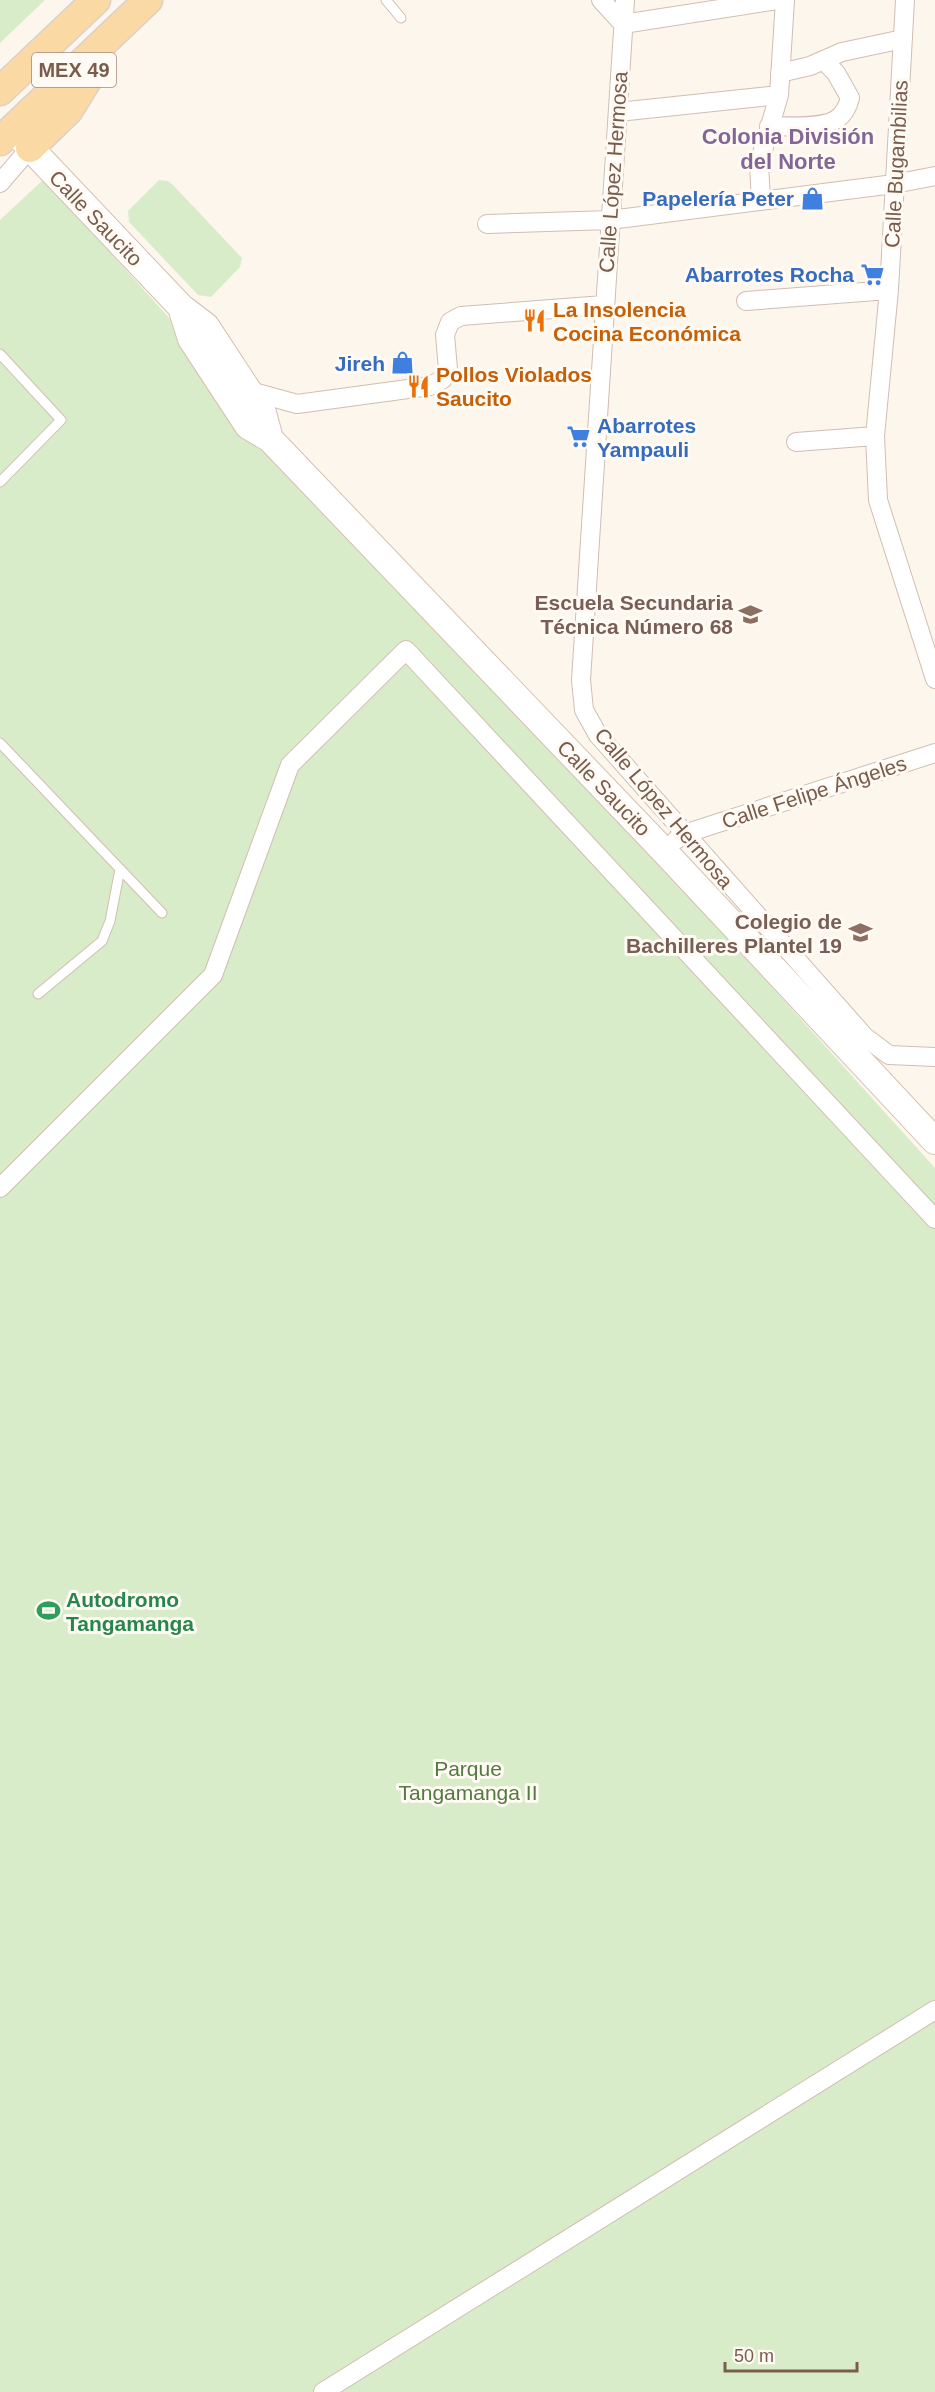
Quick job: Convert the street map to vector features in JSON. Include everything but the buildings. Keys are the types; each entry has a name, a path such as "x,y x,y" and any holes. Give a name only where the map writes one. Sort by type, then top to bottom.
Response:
{"main road":[{"name":"MEX 49","path":"0,91 96,0"},
{"name":"MEX 49","path":"11,135 148,0"}],"street":[{"path":"601,0 623,24 777,0"},
{"name":"Calle López Hermosa","path":"625,0 581,680 584,710 598,735 865,1037 889,1055 935,1057"},
{"path":"761,201 759,164 778,95 785,0"},
{"name":"Calle Bugambilias","path":"905,0 889,290 875,436 878,500 935,679"},
{"path":"780,73 810,66 842,52 903,39"},
{"path":"769,126 815,125 836,120 846,109 850,98 836,73 823,60"},
{"path":"618,112 778,95"},
{"path":"0,183 11,135"},
{"name":"Calle Saucito","path":"11,135 181,307 206,326 263,413 270,439"},
{"path":"487,224 610,220 894,184 935,176"},
{"path":"746,302 889,290"},
{"path":"217,376 250,392 297,404 430,386 443,379 448,369 445,335 450,322 461,316 604,306"},
{"name":"Calle Saucito","path":"181,307 192,339 248,426 270,439 663,850 935,1141"},
{"path":"796,442 875,436"},
{"path":"0,1188 213,975 290,765 406,650 935,1219"},
{"name":"Calle Felipe Ángeles","path":"663,850 684,834 935,753"},
{"path":"323,2392 935,2010"}],"lane":[{"path":"386,0 401,18"},
{"path":"0,354 61,420 0,482"},
{"path":"0,743 162,914"},
{"path":"38,994 102,941 110,921 120,869"}],"green space":[{"path":"0,0 45,0 0,43"},
{"name":"Parque Tangamanga II","path":"44,179 935,1168 935,2392 0,2392 0,220"},
{"path":"159,180 168,181 173,185 242,258 240,267 211,297 198,295 129,222 128,211"}],"place":[{"name":"Papelería Peter","path":"812,198"},
{"name":"Abarrotes Rocha","path":"872,274"},
{"name":"La Insolencia Cocina Económica","path":"535,321"},
{"name":"Jireh","path":"403,363"},
{"name":"Pollos Violados Saucito","path":"418,386"},
{"name":"Abarrotes Yampauli","path":"579,437"},
{"name":"Escuela Secundaria Técnica Número 68","path":"751,614"},
{"name":"Colegio de Bachilleres Plantel 19","path":"860,933"},
{"name":"Autodromo Tangamanga","path":"48,1611"}],"district":[{"name":"Colonia División del Norte","path":"788,148"}]}
